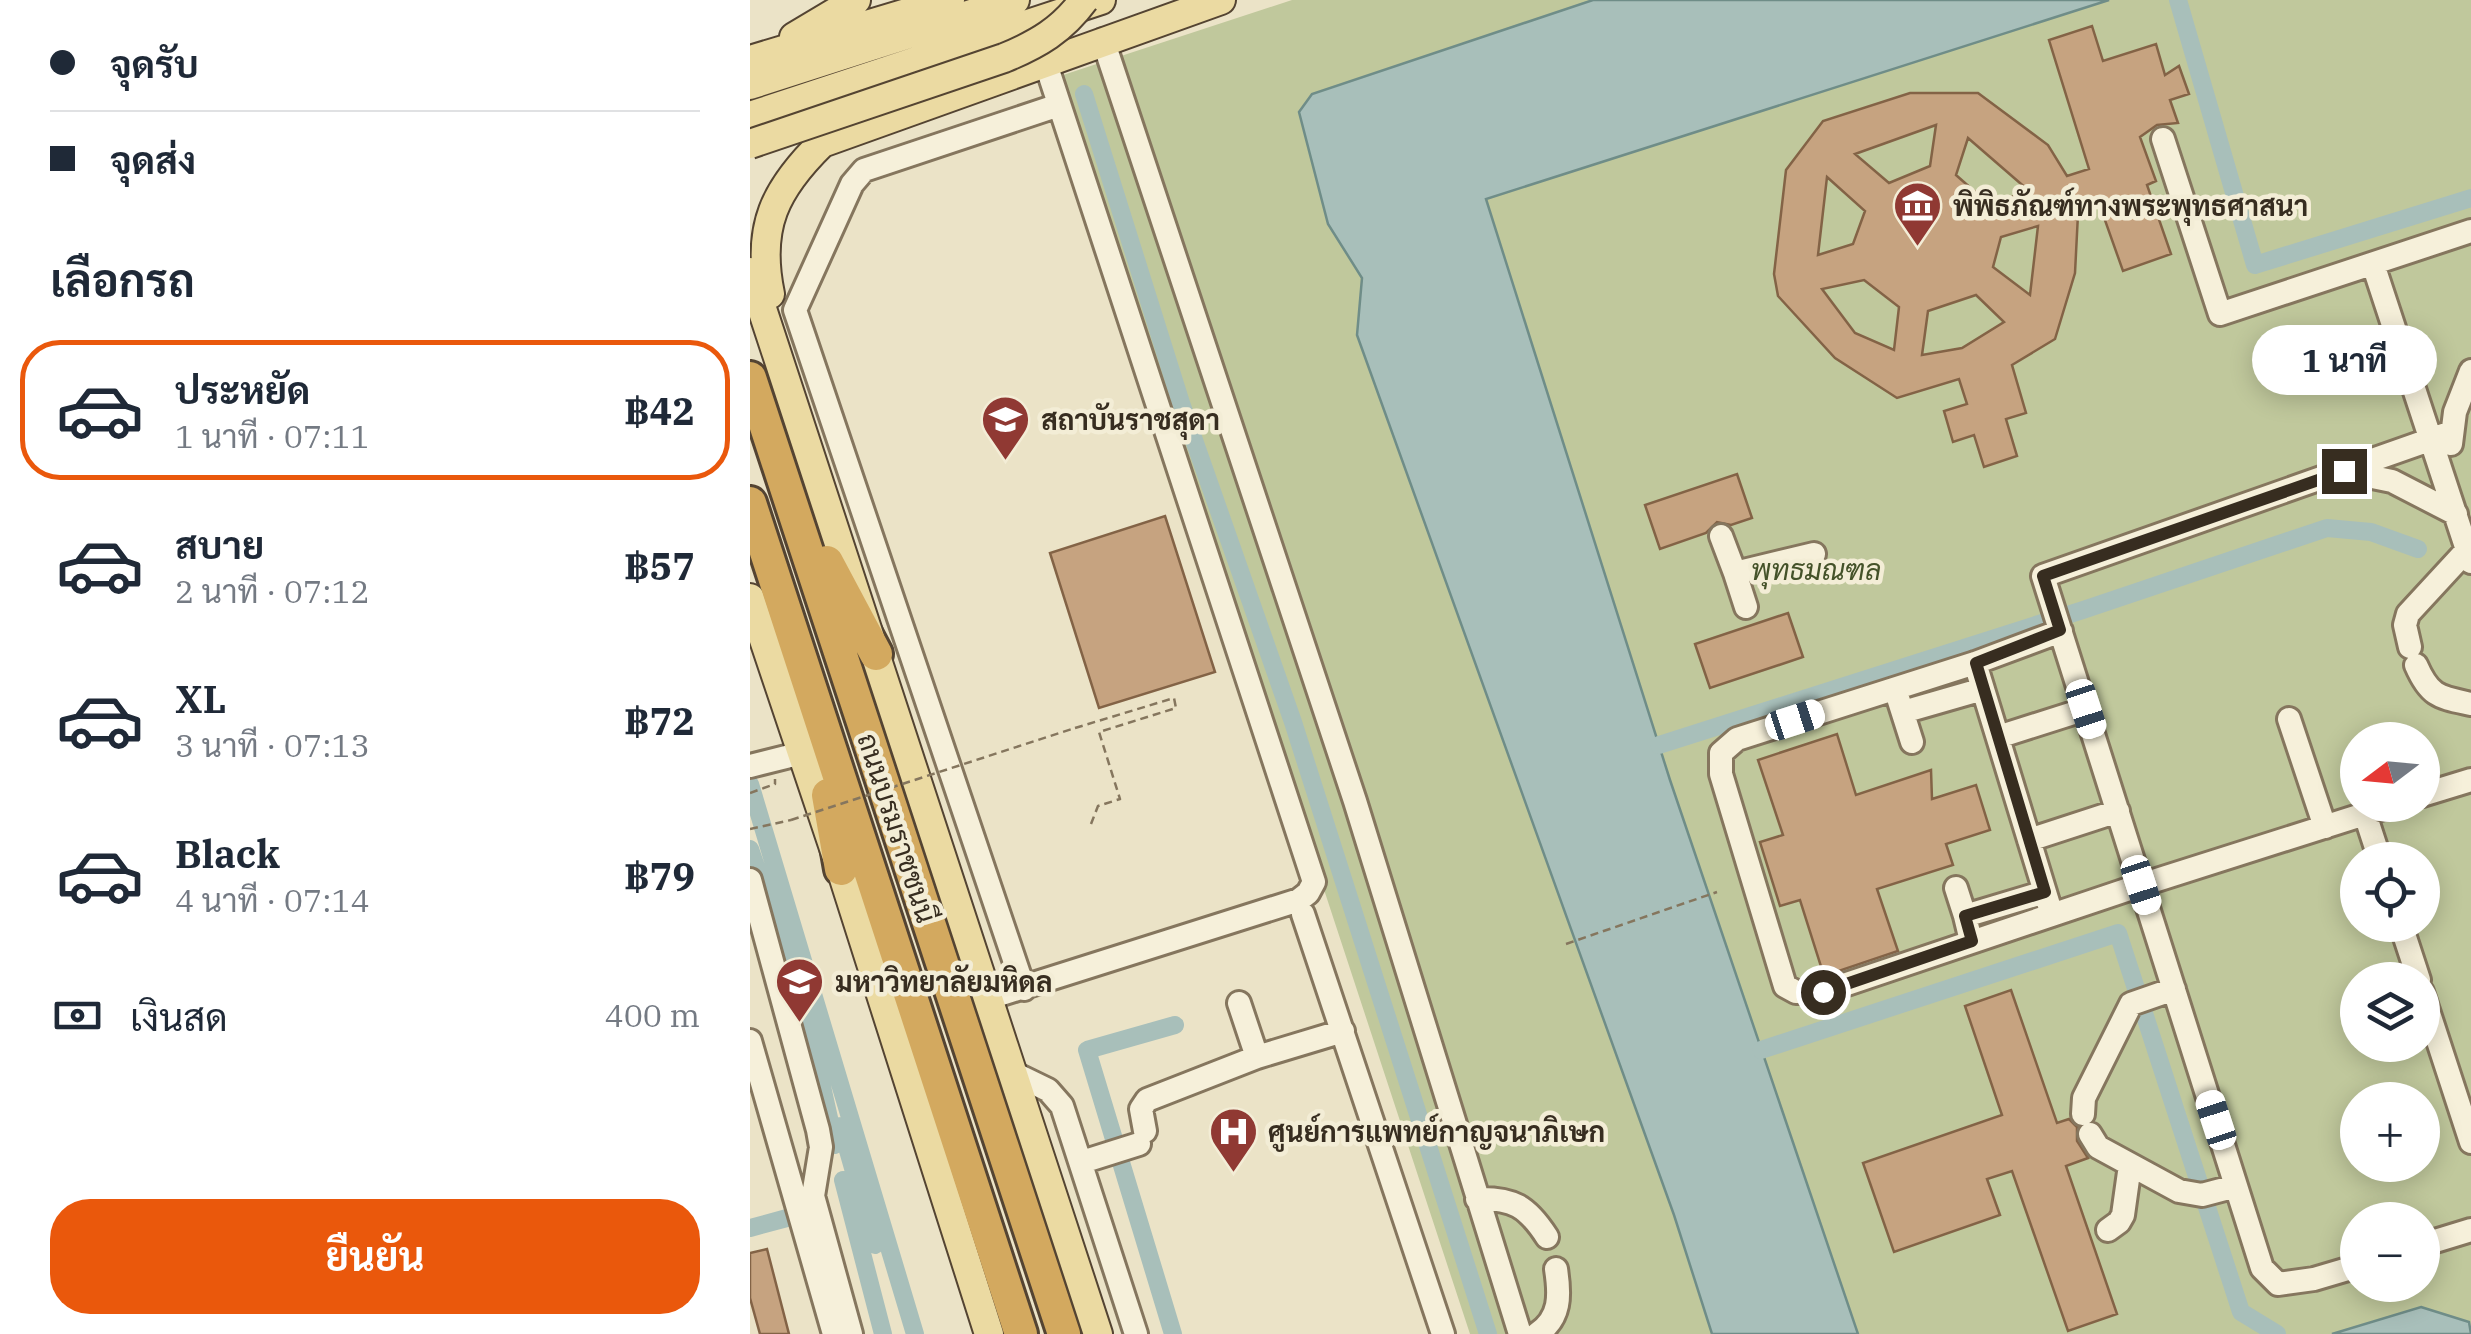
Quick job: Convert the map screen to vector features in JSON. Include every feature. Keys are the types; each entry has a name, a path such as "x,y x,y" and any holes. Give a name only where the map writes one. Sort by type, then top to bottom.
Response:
{"highway":[{"name":"ถนนบรมราชชนนี","path":"750,378 1064,1334"},
{"path":"787,488 876,654"},
{"name":"ถนนบรมราชชนนี","path":"750,503 1021,1334"},
{"path":"809,682 841,869"}],"main road":[{"path":"753,68 856,0"},
{"path":"753,68 950,0"},
{"path":"753,68 1015,0"},
{"path":"750,144 1040,43 1068,22 1084,0"},
{"path":"750,120 1100,0"},
{"path":"750,120 784,146 822,143 1221,0"},
{"path":"784,371 766,274 765,244 772,211 786,182 822,143"},
{"path":"750,272 1098,1334"},
{"path":"750,598 989,1334"}],"street":[{"path":"1103,40 1337,744 1520,1334"},
{"path":"988,998 1301,907 1312,888 1312,874 1045,62"},
{"path":"1024,989 795,310 852,184 864,170 1059,106"},
{"path":"2163,139 2220,314 2471,231"},
{"path":"2373,264 2441,436 2448,487 2469,556 2408,614 2406,625 2413,656 2432,692 2440,698 2471,704"},
{"path":"2340,1271 2290,1284 2270,1279 2220,1190 2156,994 2141,885 2043,576 2441,436 2471,371"},
{"path":"2344,471 2392,481 2456,514"},
{"path":"1721,536 1746,607"},
{"path":"1736,572 1814,554"},
{"path":"2060,630 1976,663 1736,739 1721,753 1721,774 1784,986 1796,992 1823,992 2340,822"},
{"path":"1976,663 2052,916"},
{"path":"1895,688 1912,742"},
{"path":"1903,712 1983,689"},
{"path":"1998,737 2086,709"},
{"path":"2289,719 2324,827"},
{"path":"752,765 802,753"},
{"path":"2440,790 2471,780"},
{"path":"2029,840 2118,811"},
{"path":"750,880 818,1130 821,1147 813,1196 851,1334"},
{"path":"1956,888 1972,941"},
{"path":"1965,916 2045,892"},
{"path":"1301,907 1443,1334"},
{"path":"2156,994 2128,1009 2084,1098 2086,1124 2098,1148 2179,1191 2220,1190"},
{"path":"1240,1003 1257,1058"},
{"path":"1093,1159 1138,1141 1141,1109 1147,1100 1257,1058 1343,1031"},
{"path":"750,1041 834,1334"},
{"path":"2440,1047 2471,1142"},
{"path":"1013,1073 1048,1090 1093,1159 1136,1334"},
{"path":"2108,1230 2123,1215 2130,1165"},
{"path":"1477,1199 1502,1198 1522,1207 1547,1237"},
{"path":"2440,1239 2471,1230"},
{"path":"1537,1334 1550,1325 1556,1312 1556,1269"}],"path":[{"path":"750,829 791,820 1174,698 1176,708 1099,732 1120,798 1098,806 1091,824"},
{"path":"750,792 761,789"},
{"path":"1566,944 1717,892"}],"green space":[{"name":"พุทธมณฑล","path":"1292,0 2471,0 2471,1334 1470,1334 1057,77"}],"water":[{"path":"1593,0 2109,0 1486,199 1670,780 1858,1334 1712,1334 1674,1215 1357,335 1362,278 1328,224 1299,112 1312,94"},
{"path":"2421,1307 2469,1322 2471,1334 2332,1334"}],"building":[{"name":"พิพิธภัณฑ์ทางพระพุทธศาสนา","path":"2092,26 2103,61 2156,44 2165,75 2179,66 2189,94 2170,100 2178,123 2157,125 2140,137 2156,181 2147,185 2171,254 2123,271 2100,206 2078,214 2075,273 2055,339 2012,365 2026,413 2006,419 2017,456 1984,467 1974,435 1953,442 1944,411 1967,404 1959,379 1897,398 1835,358 1778,296 1774,274 1786,170 1823,121 1910,93 1978,93 2048,145 2067,176 2089,169 2049,40","holes":["1936,125 1930,166 1889,183 1855,154","1968,138 2028,190 1991,206 1956,175","1827,177 1865,211 1853,244 1818,255","2038,226 2030,295 1993,267 2001,237","1864,280 1899,307 1894,350 1855,333 1822,289","1976,295 2004,322 1962,348 1922,355 1928,311"]},
{"path":"1737,474 1752,518 1731,525 1717,522 1706,533 1660,549 1645,505"},
{"path":"1165,516 1215,672 1099,708 1050,553"},
{"path":"1788,613 1803,657 1710,688 1695,644"},
{"path":"1837,734 1856,795 1931,770 1932,799 1976,785 1990,830 1946,844 1953,865 1877,889 1898,951 1824,976 1800,900 1780,906 1760,842 1783,835 1758,760"},
{"path":"2011,990 2057,1123 2069,1119 2077,1127 2077,1141 2088,1158 2066,1166 2117,1314 2068,1331 2012,1171 1987,1179 2000,1215 1894,1252 1863,1163 2002,1115 1965,1006"},
{"path":"767,1249 789,1334 760,1334 750,1298 750,1253"}],"waterway":[{"path":"2178,0 2255,265 2471,198"},
{"path":"1084,94 1181,403 1293,722 1488,1334"},
{"path":"1659,745 2327,528 2371,532 2418,549"},
{"path":"750,784 915,1334"},
{"path":"750,849 805,1010 835,1145"},
{"path":"1761,1050 2118,933 2241,1312 2277,1334"},
{"path":"1173,1334 1087,1050 1175,1025"},
{"path":"841,1126 875,1245"},
{"path":"843,1180 883,1334"},
{"path":"750,1228 787,1218"}],"place":[{"name":"พิพิธภัณฑ์ทางพระพุทธศาสนา","path":"1918,248"},
{"name":"สถาบันราชสุดา","path":"1006,462"},
{"name":"มหาวิทยาลัยมหิดล","path":"800,1024"},
{"name":"ศูนย์การแพทย์กาญจนาภิเษก","path":"1233,1174"}],"route":[{"path":"1823,992 1972,941 1965,916 2045,892 1976,663 2060,630 2043,576 2344,471"}]}
